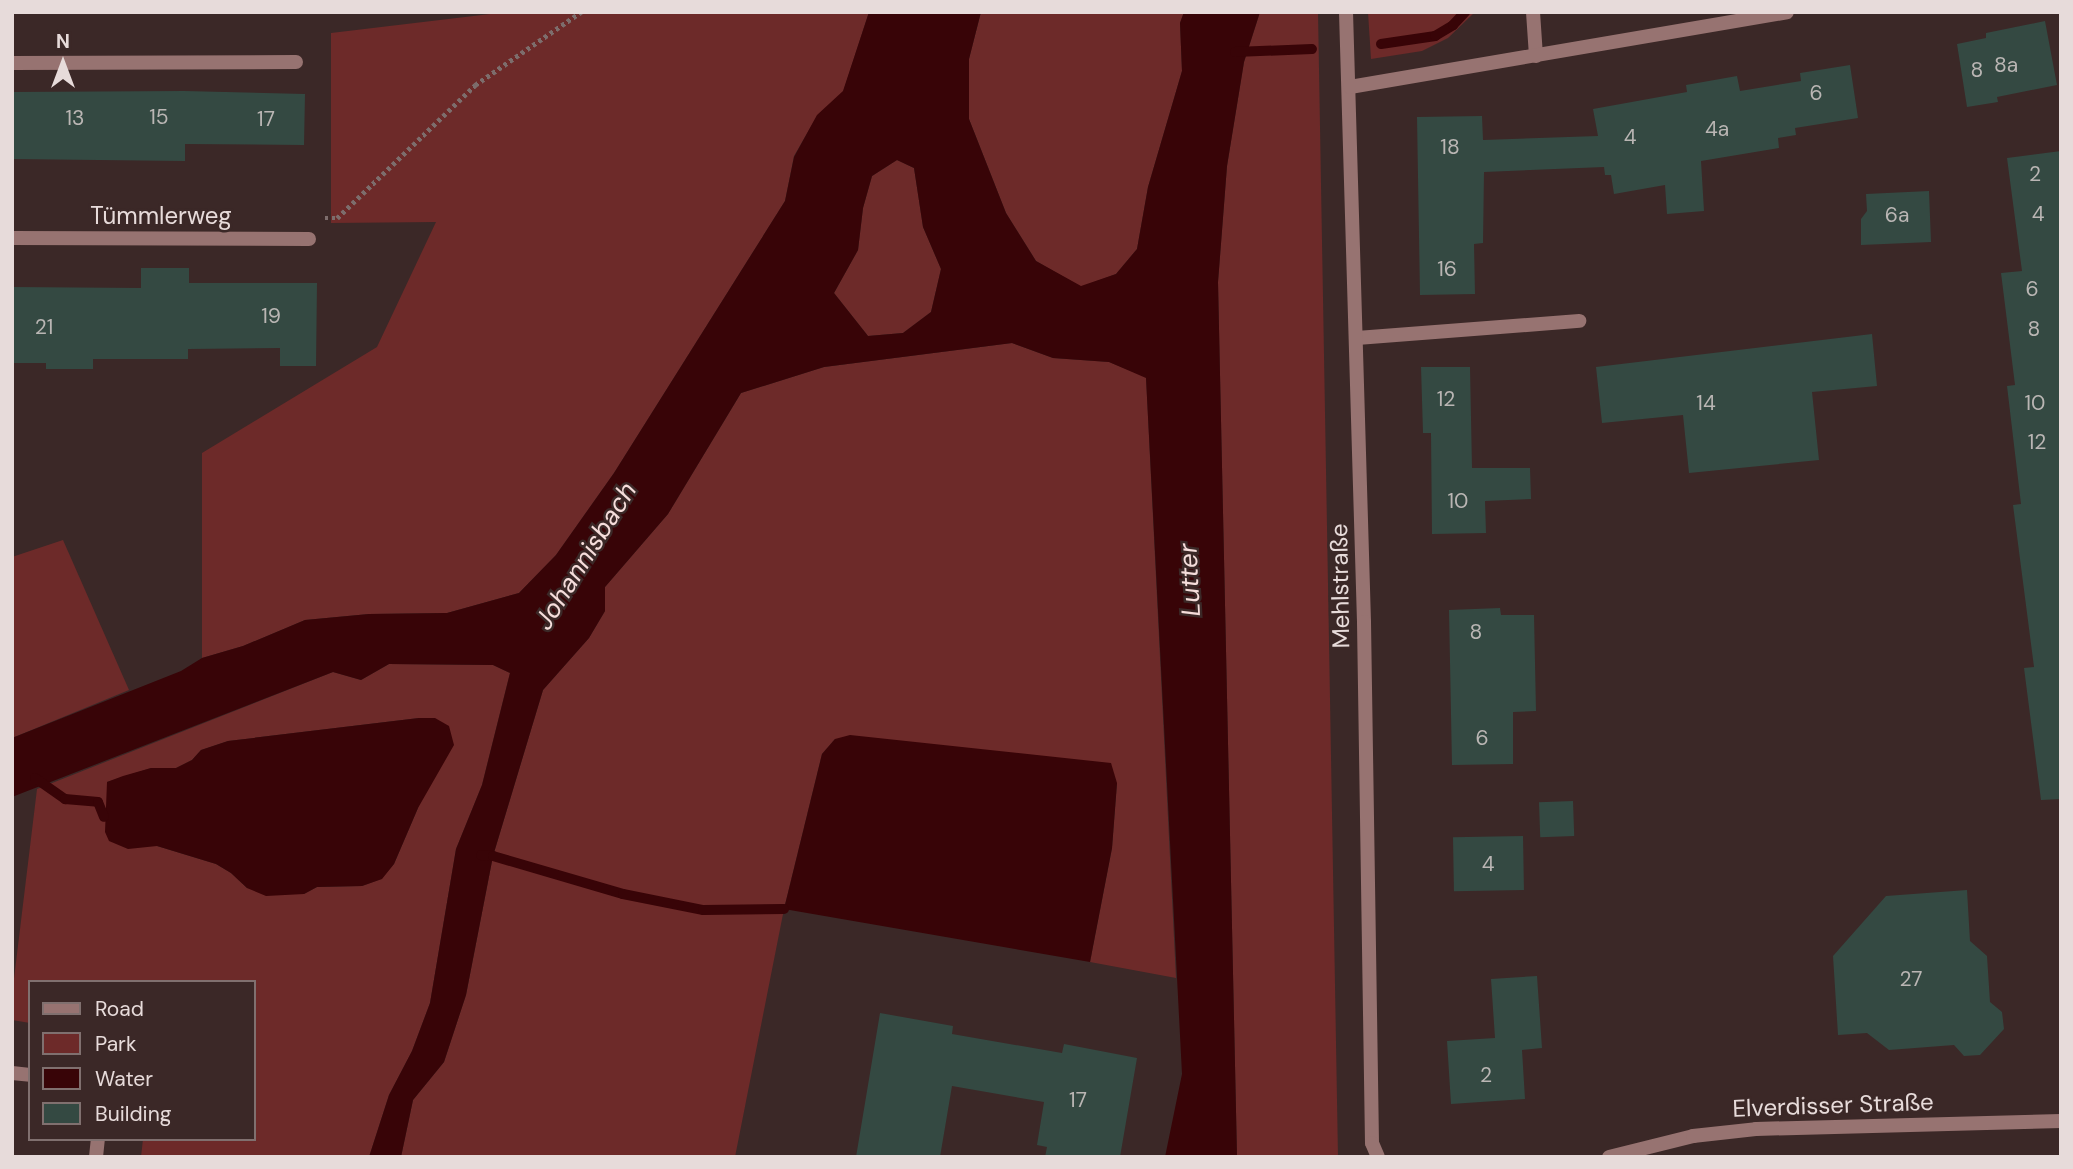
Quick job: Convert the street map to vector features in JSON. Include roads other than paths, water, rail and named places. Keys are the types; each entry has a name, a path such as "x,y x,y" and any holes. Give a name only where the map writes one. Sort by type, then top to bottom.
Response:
{"street":[{"name":"Mehlstraße","path":"1346,12 1357,338 1372,1143 1378,1157"},
{"path":"1533,12 1536,55"},
{"path":"1350,87 1787,12"},
{"path":"12,63 296,62"},
{"name":"Tümmlerweg","path":"12,238 309,239"},
{"path":"1357,338 1579,321"},
{"name":"Elverdisser Straße","path":"1609,1157 1693,1136 1756,1129 2061,1121"}],"water":[{"path":"869,12 981,12 969,59 969,119 1006,213 1036,261 1081,286 1116,274 1137,249 1148,187 1182,71 1180,23 1184,12 1260,12 1244,62 1227,166 1218,282 1237,1157 1165,1157 1182,1074 1146,378 1109,362 1053,358 1012,343 824,367 741,393 668,514 605,587 605,611 589,638 543,690 493,856 466,995 444,1062 413,1100 401,1157 369,1157 389,1095 412,1051 430,1003 456,849 482,785 510,673 493,665 389,664 361,680 333,672 12,797 12,738 181,671 202,658 243,646 305,620 369,614 447,613 519,593 556,555 614,473 785,201 794,157 817,115 843,91","holes":["897,160 914,168 923,227 941,269 931,312 903,333 868,336 834,293 858,250 863,208 872,176"]},
{"path":"435,718 449,726 454,745 418,808 394,864 382,879 362,886 317,887 304,894 266,896 247,888 216,864 157,846 128,849 109,841 105,832 107,782 123,776 151,768 176,768 192,760 201,750 228,741"},
{"path":"850,735 1111,763 1117,783 1112,848 1090,962 784,909 822,754 835,739"}],"waterway":[{"path":"1381,44 1435,36 1453,25 1465,12"},
{"path":"1235,52 1312,49"},
{"path":"35,778 65,799 98,802 104,817"},
{"path":"481,855 493,856 623,894 703,910 784,909"}],"water label":[{"name":"Johannisbach","path":"586,556"},
{"name":"Lutter","path":"1190,580"}]}
